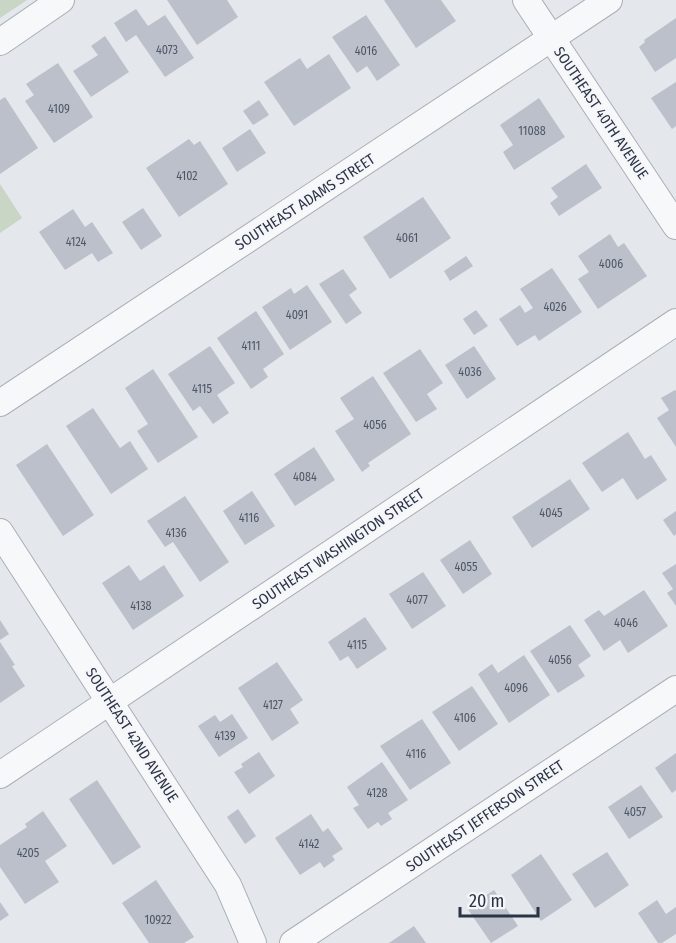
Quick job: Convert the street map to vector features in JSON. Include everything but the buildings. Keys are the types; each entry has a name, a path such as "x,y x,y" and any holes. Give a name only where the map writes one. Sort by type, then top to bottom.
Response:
{"street":[{"path":"0,42 61,0"},
{"name":"SOUTHEAST 40TH AVENUE","path":"526,0 676,226"},
{"name":"SOUTHEAST ADAMS STREET","path":"0,403 609,0"},
{"name":"SOUTHEAST WASHINGTON STREET","path":"0,775 676,322"},
{"name":"SOUTHEAST 42ND AVENUE","path":"0,532 228,885 253,943"},
{"name":"SOUTHEAST JEFFERSON STREET","path":"293,943 676,689"}],"green space":[{"path":"0,0 27,0 0,18"},
{"path":"0,184 22,218 0,233"}]}
